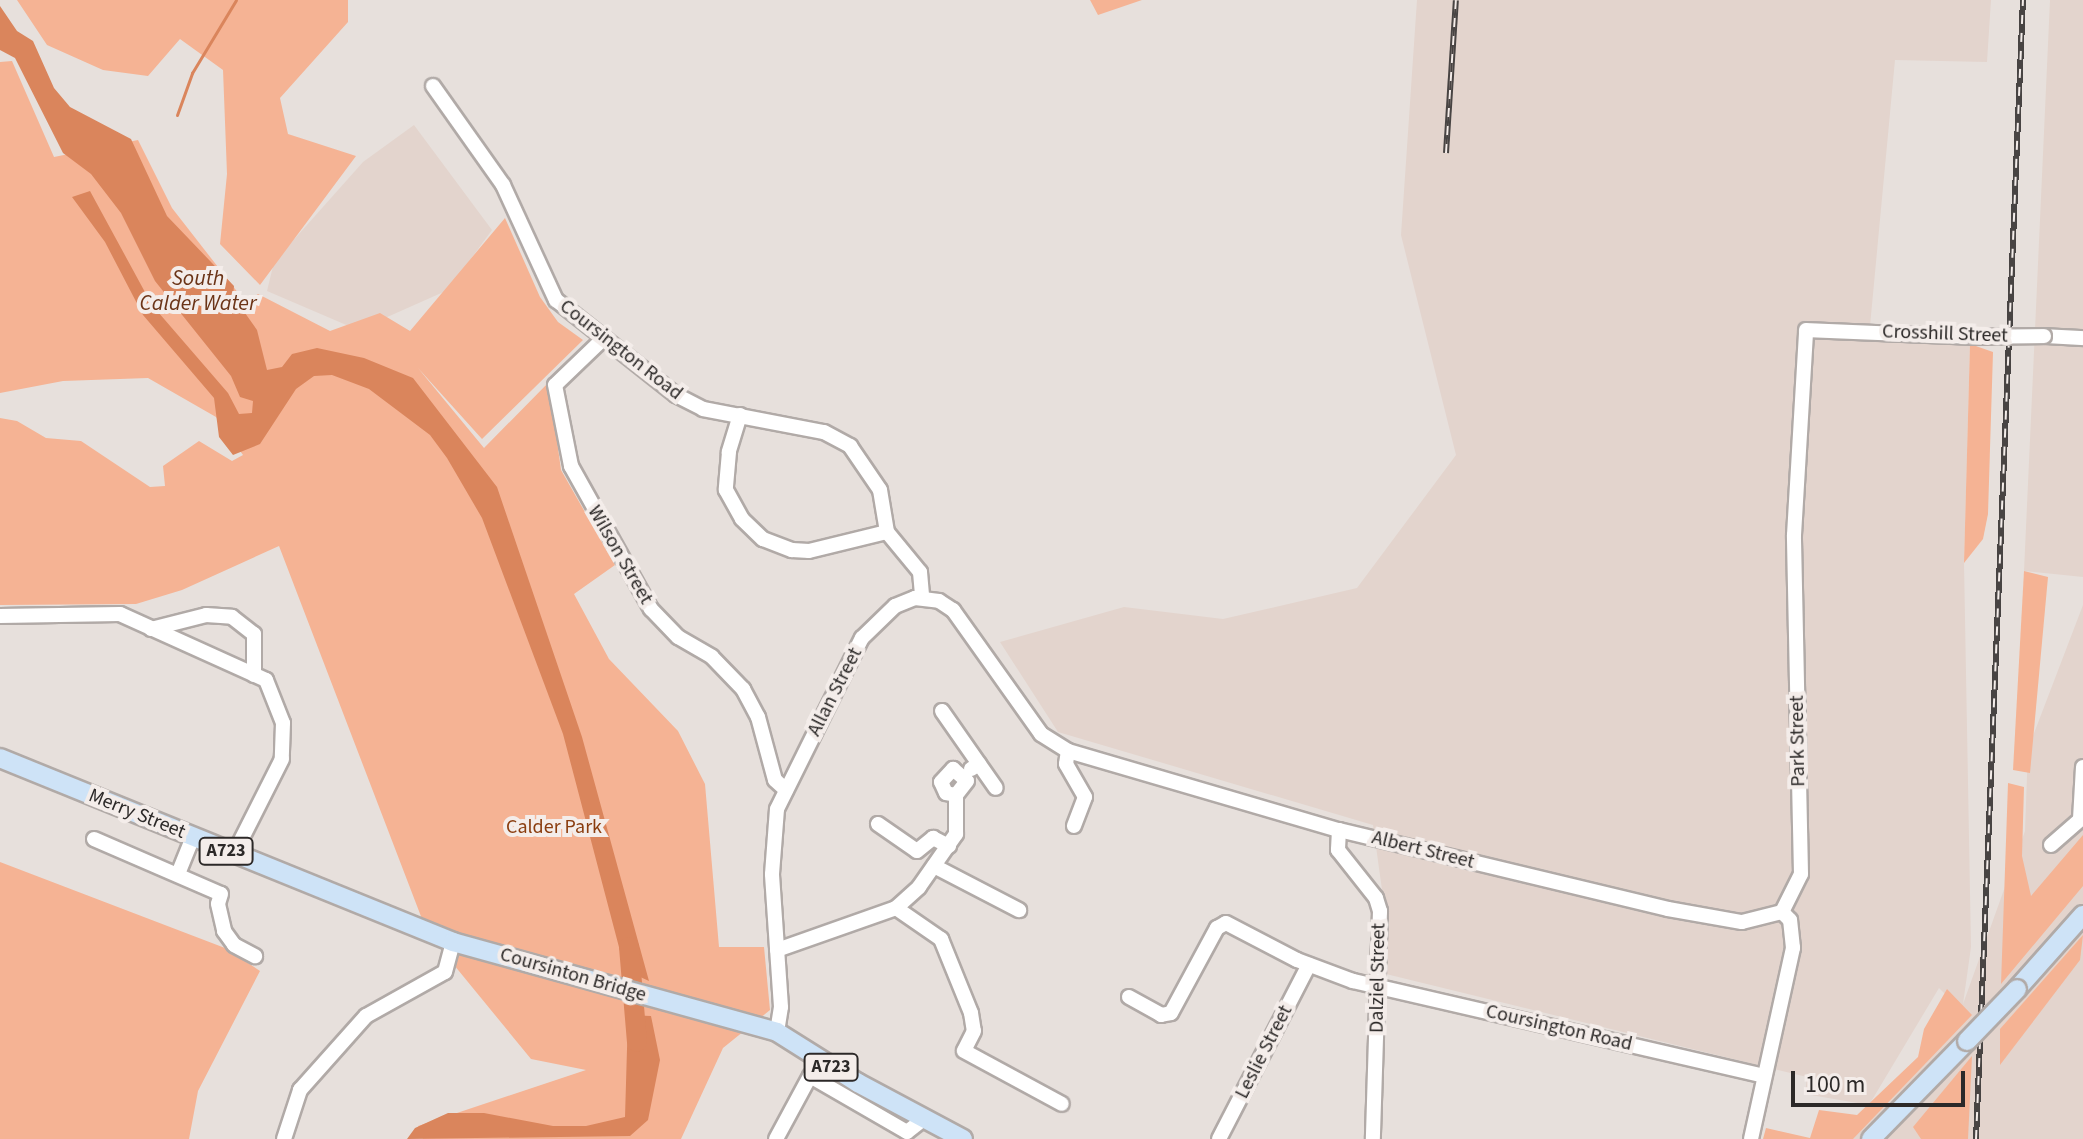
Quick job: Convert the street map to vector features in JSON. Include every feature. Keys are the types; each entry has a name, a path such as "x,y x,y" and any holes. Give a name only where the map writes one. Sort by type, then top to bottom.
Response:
{"main road":[{"name":"Merry Street","path":"0,758 453,942"},
{"path":"1871,1139 2017,989 2083,915"},
{"name":"Coursinton Bridge","path":"453,942 777,1032"},
{"name":"A723","path":"777,1032 963,1139"}],"street":[{"name":"Coursington Road","path":"433,86 503,185 556,300 676,395 703,409 824,432 850,446 880,490 887,532"},
{"name":"Crosshill Street","path":"1806,330 2083,338"},
{"name":"Park Street","path":"1782,912 1801,874 1794,535 1806,330"},
{"name":"Wilson Street","path":"603,339 555,385 571,466 651,609 678,637 712,657 743,689 758,717 775,780 786,790"},
{"path":"740,415 729,452 726,490 742,519 763,539 792,550 809,551 887,532 920,572 922,597 953,610 1041,734 1068,751 1066,764 1085,797 1074,826"},
{"name":"Allan Street","path":"777,1032 777,950 772,874 777,809 862,638 895,606 922,597"},
{"path":"0,616 120,614 266,680 283,723 282,759 234,854"},
{"path":"151,629 206,615 232,617 254,634 254,675"},
{"path":"942,711 996,788"},
{"name":"Albert Street","path":"1068,751 1339,830 1692,914 1742,922 1782,912"},
{"path":"964,774 979,764"},
{"path":"2051,845 2081,818 2083,767"},
{"path":"956,795 946,793 942,778 953,769 964,774"},
{"path":"956,795 967,785 964,774"},
{"path":"777,950 896,908 949,846 959,821 956,795"},
{"path":"878,824 917,851 933,838 949,846"},
{"name":"Dalziel Street","path":"1339,830 1338,850 1376,898 1380,911 1373,1139"},
{"path":"178,874 193,837"},
{"path":"94,839 221,894 218,904 224,931 234,945 255,956"},
{"path":"934,866 1019,910"},
{"path":"896,908 941,939 971,1013 974,1031 964,1051 1062,1104"},
{"path":"1751,1139 1793,948 1790,920 1782,912"},
{"name":"Coursington Road","path":"1129,997 1161,1015 1171,1013 1222,924 1309,965 1353,981 1764,1076"},
{"path":"284,1139 300,1090 366,1016 445,972 453,942"},
{"name":"Leslie Street","path":"1219,1139 1309,965"},
{"path":"776,1139 810,1076 907,1132 925,1118"}],"shaded area":[{"path":"1417,0 1991,0 1987,62 1895,60 1870,326 1970,344 1964,563 1971,947 1963,1004 2025,831 2028,749 2083,605 2083,1139 1844,1139 1961,1010 1939,988 1869,1105 1805,1094 1807,1077 1386,974 1384,904 1373,825 1058,732 1000,642 1124,607 1223,619 1357,588 1456,455 1401,235"},
{"path":"2050,0 2083,0 2083,577 2024,571"},
{"path":"414,125 492,230 448,290 358,330 267,291 274,262 363,162"}],"green space":[{"path":"17,0 348,0 348,22 280,98 288,134 356,156 260,285 220,244 227,174 223,70 180,39 148,76 103,70 47,45"},
{"path":"1090,0 1142,0 1098,15"},
{"name":"Calder Park","path":"12,61 54,157 138,140 172,208 246,303 258,294 330,331 380,313 410,331 505,218 540,297 558,322 583,340 482,439 418,368 484,448 549,382 561,470 615,565 574,594 609,659 678,731 705,784 719,947 764,947 770,1010 723,1048 681,1139 423,1139 418,1126 586,1070 531,1059 427,932 279,546 182,590 136,604 0,605 0,418 17,421 46,438 81,441 150,487 165,486 163,466 199,441 232,461 243,455 216,417 148,378 63,381 0,393 0,62"},
{"path":"1970,344 1993,352 1988,514 1983,539 1964,563"},
{"path":"2024,571 2048,577 2030,773 2013,770"},
{"path":"2008,783 2024,787 2022,856 2031,896 2083,835 2083,886 2001,984"},
{"path":"0,862 225,948 260,971 198,1091 189,1139 0,1139"},
{"path":"2083,935 2080,960 2000,1065 2000,1029"},
{"path":"1947,989 1972,1015 1853,1139 1763,1139 1766,1128 1810,1138 1819,1110 1857,1115 1918,1057 1924,1029"},
{"path":"1972,1056 1968,1139 1921,1139 1913,1127"}],"water":[{"name":"South Calder Water","path":"0,6 17,31 33,41 54,88 70,107 131,139 167,216 234,286 233,296 257,330 267,370 282,367 292,354 317,348 364,358 413,378 497,487 582,737 649,981 625,970 563,734 482,518 447,458 430,435 369,389 332,375 314,376 296,389 260,444 233,455 219,437 214,398 143,315 105,242 72,197 90,191 152,305 228,393 239,414 252,413 253,401 240,397 231,376 155,281 121,213 91,174 63,153 15,58 0,50"},
{"path":"628,1015 651,1016 660,1060 648,1120 630,1136 407,1139 415,1128 448,1113 484,1113 553,1126 586,1126 625,1117"}],"waterway":[{"path":"177,115 192,73 236,0"},
{"name":"South Calder Water","path":"629,947 637,1042"}],"railway":[{"path":"1446,153 1456,0"},
{"path":"1976,1139 2023,0"}]}
